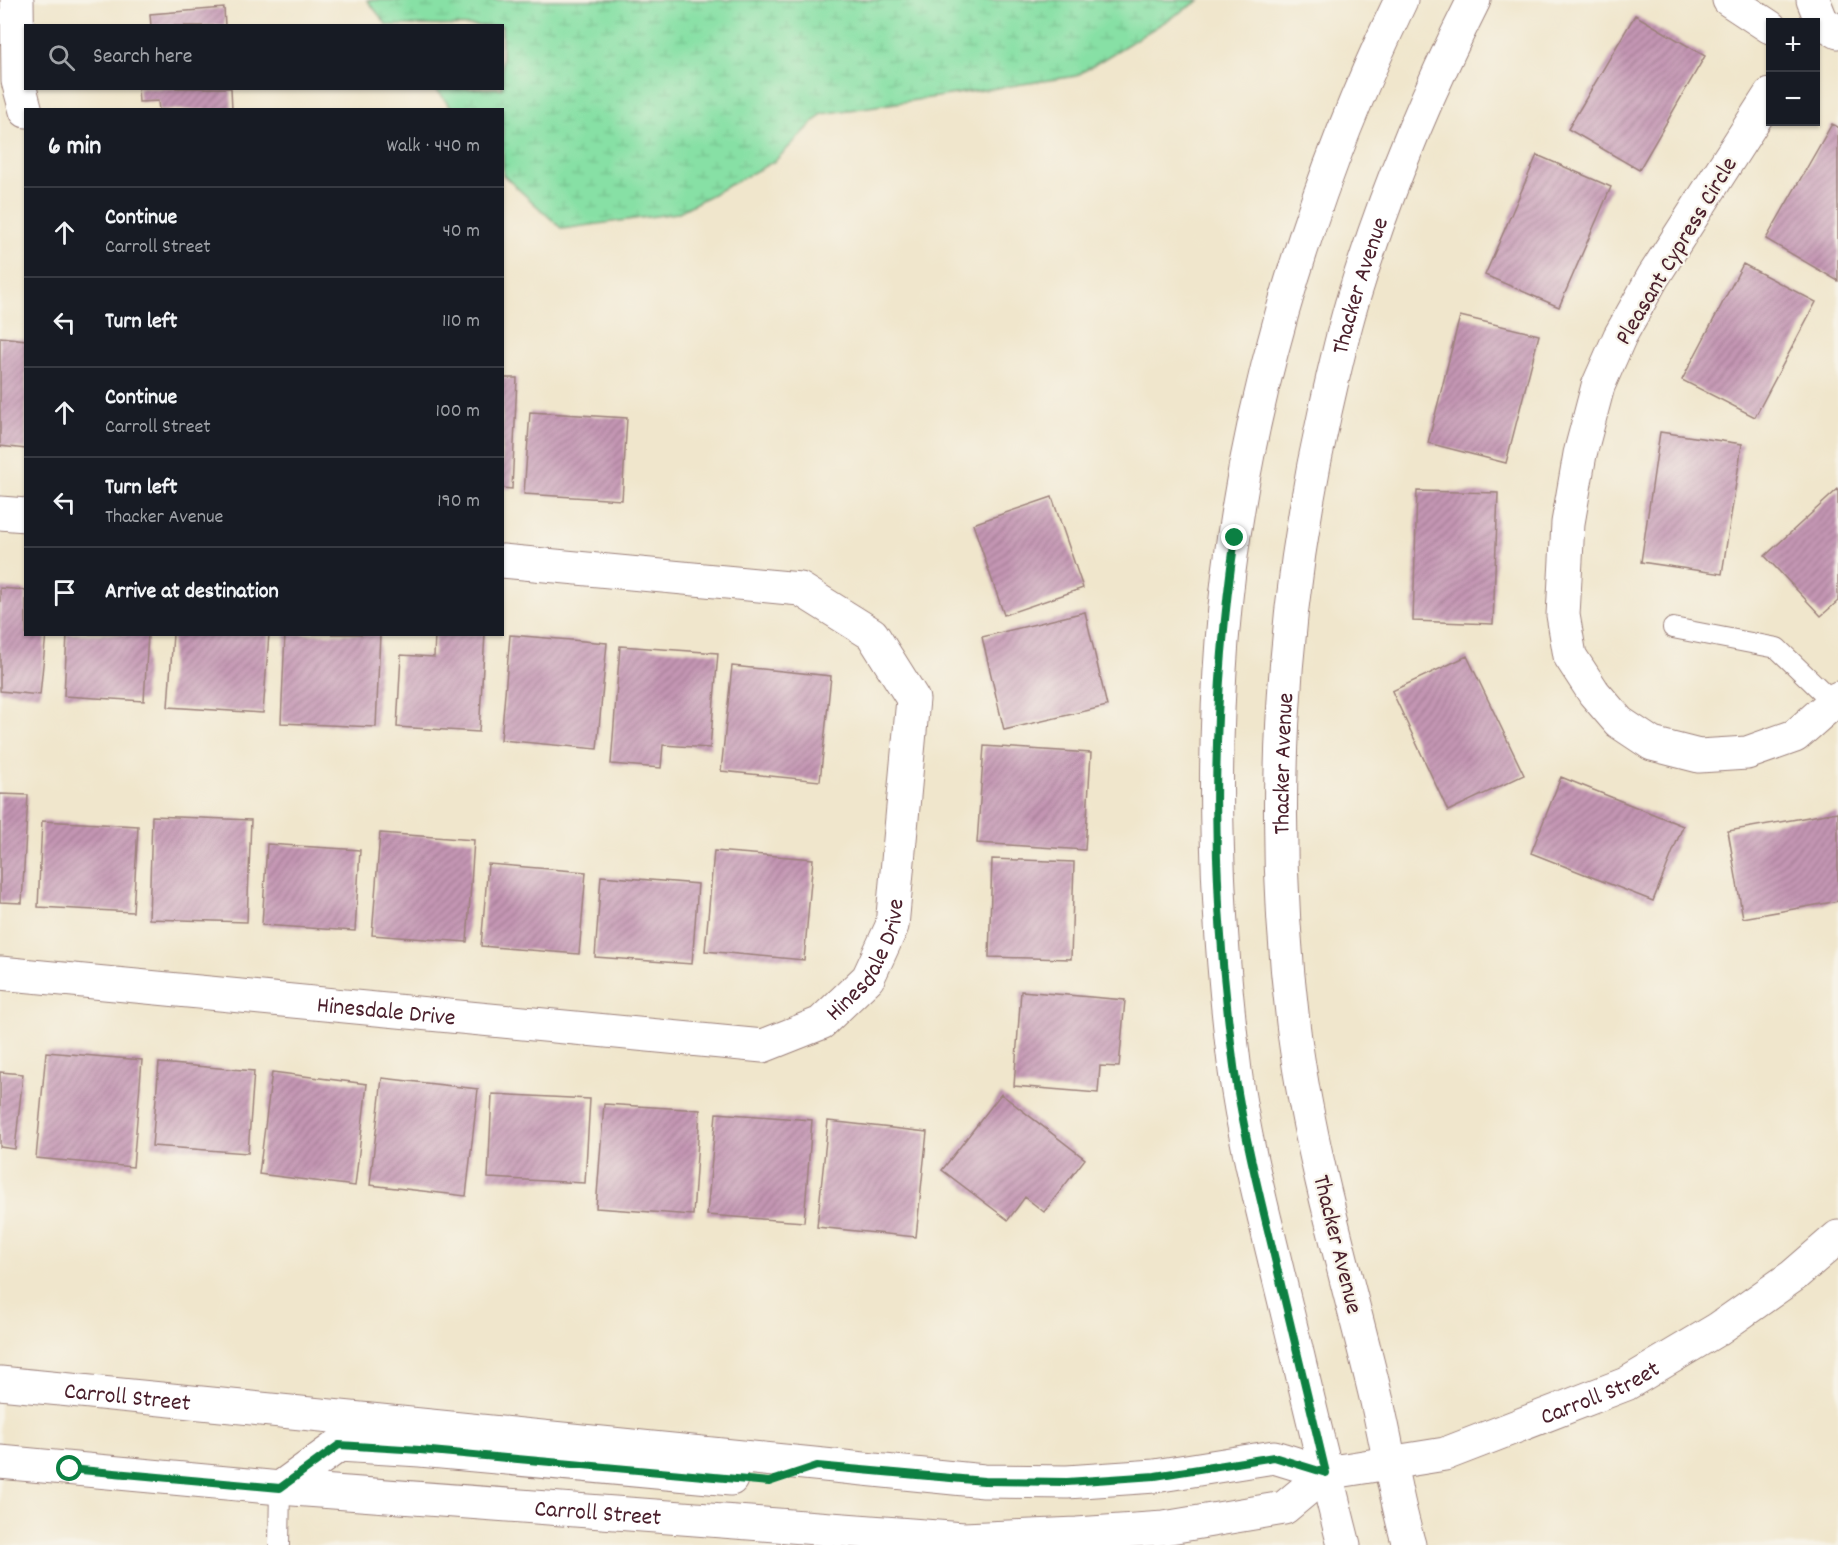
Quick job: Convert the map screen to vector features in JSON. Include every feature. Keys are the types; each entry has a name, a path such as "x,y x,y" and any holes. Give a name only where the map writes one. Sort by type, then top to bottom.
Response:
{"street":[{"path":"17,0 18,81 25,108"},
{"path":"1344,1545 1257,1186 1236,1075 1222,949 1216,850 1217,730 1227,592 1241,497 1254,429 1285,300 1321,188 1401,0"},
{"name":"Thacker Avenue","path":"1409,1545 1323,1177 1296,1040 1286,944 1281,860 1282,734 1290,616 1299,549 1310,478 1335,367 1354,295 1414,131 1474,0"},
{"path":"1729,0 1766,24"},
{"name":"Pleasant Cypress Circle","path":"1766,101 1653,277 1620,336 1598,386 1580,454 1568,523 1563,615 1570,656 1594,693 1619,722 1652,744 1699,756 1747,753 1795,736 1836,700"},
{"path":"0,513 24,515"},
{"name":"Hinesdale Drive","path":"0,973 763,1046 821,1023 868,978 892,926 913,699 872,634 800,589 504,561"},
{"name":"Carroll Street","path":"0,1383 984,1481 1067,1482 1155,1476 1274,1457 1326,1473 1445,1454 1626,1384 1718,1329 1793,1276 1838,1237"},
{"path":"280,1488 339,1445 420,1450 769,1482 817,1466"},
{"name":"Carroll Street","path":"0,1462 785,1536 964,1539 1164,1528 1284,1508 1326,1473"}],"lane":[{"path":"1673,628 1777,648 1836,700"},
{"path":"279,1545 280,1488"}],"green space":[{"path":"367,0 1200,0 1076,76 822,114 775,161 677,213 562,229 504,176 504,108 451,108 437,90 504,90 504,24 386,24"}],"building":[{"path":"224,8 225,24 151,24 150,14"},
{"path":"1635,15 1705,56 1639,170 1568,129"},
{"path":"138,90 231,90 232,108 159,108 158,101 139,102"},
{"path":"1832,124 1838,127 1838,281 1766,239"},
{"path":"1537,155 1611,187 1559,307 1485,275"},
{"path":"1743,264 1816,302 1755,417 1682,380"},
{"path":"1460,316 1539,335 1506,463 1428,443"},
{"path":"0,337 24,340 24,449 0,446"},
{"path":"504,378 517,378 512,489 504,488"},
{"path":"530,412 627,418 622,500 524,494"},
{"path":"1660,432 1742,444 1722,574 1641,562"},
{"path":"1838,489 1838,601 1821,616 1765,556"},
{"path":"1417,491 1498,493 1493,624 1413,621"},
{"path":"1052,497 1083,588 1004,615 973,524"},
{"path":"0,588 24,590 24,636 46,636 40,695 0,691"},
{"path":"1085,612 1107,706 1004,730 982,637"},
{"path":"510,635 607,643 597,749 501,740"},
{"path":"67,636 148,636 144,701 64,696"},
{"path":"173,636 269,636 263,713 168,707"},
{"path":"285,636 380,636 376,727 281,723"},
{"path":"435,636 485,636 479,732 397,727 401,655 434,657"},
{"path":"620,646 718,653 710,748 663,745 661,768 611,764"},
{"path":"1467,656 1524,775 1448,811 1392,691"},
{"path":"732,666 831,676 820,781 721,771"},
{"path":"984,746 1091,753 1085,850 977,843"},
{"path":"1561,777 1683,826 1653,901 1531,853"},
{"path":"0,794 28,795 22,903 0,902"},
{"path":"1838,812 1838,901 1743,918 1728,831"},
{"path":"152,816 251,820 247,922 149,919"},
{"path":"42,821 138,826 133,912 38,907"},
{"path":"380,833 474,840 467,942 372,935"},
{"path":"267,844 360,850 355,931 262,925"},
{"path":"714,851 813,859 804,960 705,951"},
{"path":"992,859 1074,862 1071,959 989,957"},
{"path":"488,864 586,872 579,954 481,946"},
{"path":"601,876 698,884 692,964 595,957"},
{"path":"1021,991 1125,1000 1119,1067 1100,1066 1098,1093 1014,1086"},
{"path":"46,1052 142,1060 133,1167 36,1158"},
{"path":"159,1063 254,1071 248,1153 152,1146"},
{"path":"0,1072 23,1074 15,1149 0,1147"},
{"path":"272,1072 367,1084 355,1186 259,1174"},
{"path":"382,1078 478,1089 466,1196 370,1185"},
{"path":"492,1094 590,1099 585,1183 488,1178"},
{"path":"1001,1094 1085,1159 1044,1212 1025,1197 1008,1220 942,1170"},
{"path":"604,1104 700,1110 693,1215 596,1208"},
{"path":"716,1113 812,1120 804,1222 707,1215"},
{"path":"828,1121 927,1132 916,1237 817,1227"}],"route":[{"path":"70,1469 280,1488 339,1445 420,1450 769,1482 817,1466 984,1481 1067,1482 1155,1476 1274,1457 1326,1473 1257,1186 1236,1075 1222,949 1216,850 1217,730 1222,641 1235,538"}]}
